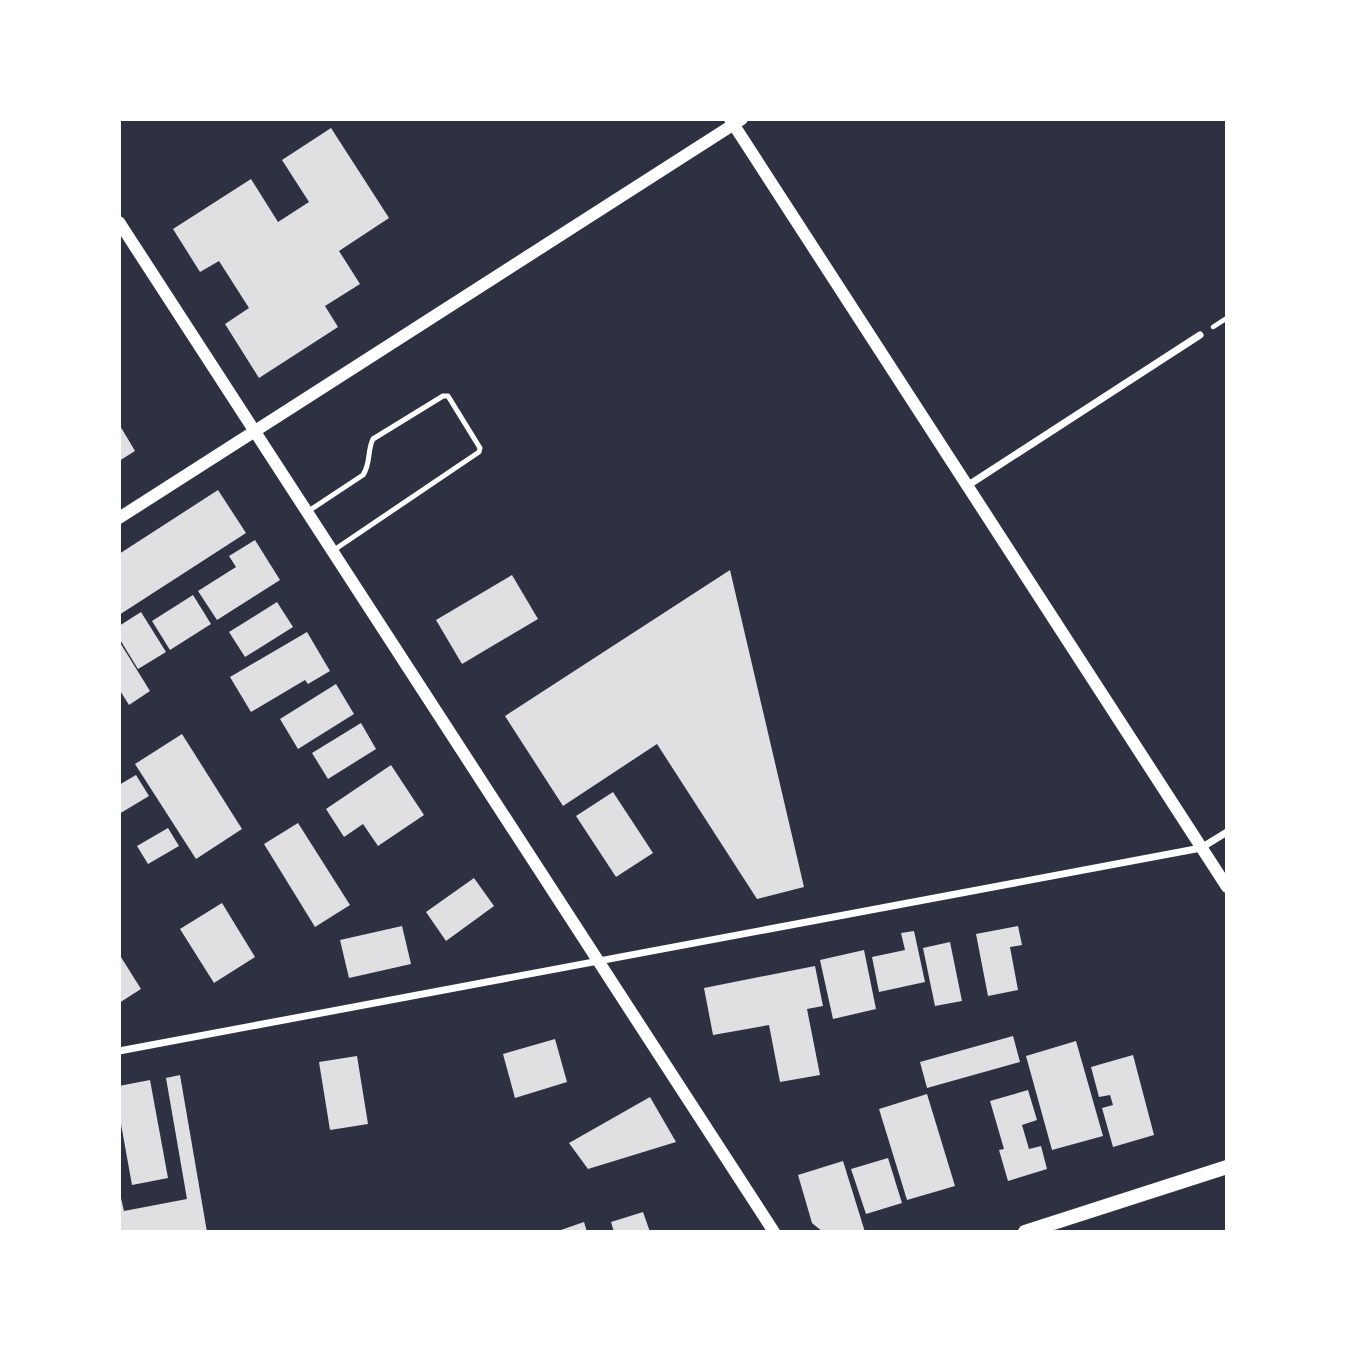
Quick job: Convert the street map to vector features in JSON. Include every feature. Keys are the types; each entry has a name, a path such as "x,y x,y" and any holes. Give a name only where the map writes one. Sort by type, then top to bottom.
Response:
{"main road":[{"path":"1025,1232 1227,1167"}],"street":[{"path":"119,518 735,121 1227,887"},
{"path":"119,222 774,1232"},
{"path":"967,486 1200,335"},
{"path":"119,1051 1202,848 1227,832"}],"lane":[{"path":"307,512 363,475 369,467 369,447 373,439 443,396 448,396 480,452 332,551"}],"building":[{"path":"331,128 389,218 339,251 360,284 325,306 338,327 259,378 225,324 249,308 219,261 200,272 173,229 251,179 278,222 309,202 282,160"},
{"path":"119,424 135,451 119,461"},
{"path":"218,490 246,533 119,615 119,554"},
{"path":"255,540 280,580 217,620 198,591 236,567 229,556"},
{"path":"730,570 804,887 757,899 657,744 563,806 505,716"},
{"path":"512,575 538,619 462,664 436,620"},
{"path":"193,595 211,624 170,650 152,621"},
{"path":"277,602 293,627 245,657 229,632"},
{"path":"141,612 166,652 138,669 119,638 119,626"},
{"path":"307,632 330,671 308,684 305,680 251,712 230,677"},
{"path":"119,641 150,691 129,705 119,689"},
{"path":"336,684 354,714 298,749 280,719"},
{"path":"361,723 376,749 328,779 312,753"},
{"path":"182,734 242,829 196,859 135,764"},
{"path":"391,765 424,815 378,846 363,824 344,837 326,809"},
{"path":"136,775 149,796 119,814 119,785"},
{"path":"613,792 653,853 616,877 576,816"},
{"path":"298,823 350,905 315,927 264,844"},
{"path":"168,828 179,846 148,864 137,846"},
{"path":"474,878 494,906 446,941 426,912"},
{"path":"222,903 255,957 214,983 180,929"},
{"path":"402,926 411,964 349,978 340,940"},
{"path":"1018,926 1022,945 1010,947 1018,990 988,996 976,934"},
{"path":"914,931 925,982 879,992 872,957 905,950 901,933"},
{"path":"950,942 962,1001 935,1006 923,948"},
{"path":"864,950 876,1009 833,1019 820,960"},
{"path":"119,954 141,989 119,1003"},
{"path":"815,966 823,1006 807,1009 820,1075 780,1082 769,1025 713,1035 704,988"},
{"path":"1013,1036 1020,1062 927,1088 920,1062"},
{"path":"555,1039 567,1082 515,1098 503,1054"},
{"path":"1076,1041 1103,1136 1052,1150 1026,1056"},
{"path":"1133,1055 1154,1135 1113,1147 1102,1108 1113,1105 1110,1095 1099,1097 1091,1067"},
{"path":"357,1056 368,1124 330,1130 319,1062"},
{"path":"180,1075 207,1232 119,1232 119,1190 124,1211 187,1199 166,1078"},
{"path":"150,1080 168,1178 132,1185 119,1113 119,1086"},
{"path":"1028,1090 1037,1120 1022,1125 1029,1149 1041,1146 1047,1169 1008,1181 999,1150 1004,1149 990,1101"},
{"path":"927,1094 955,1186 907,1200 879,1109"},
{"path":"650,1097 676,1142 588,1169 569,1143"},
{"path":"888,1158 902,1203 866,1214 851,1169"},
{"path":"843,1161 865,1232 823,1232 812,1223 798,1175"},
{"path":"643,1212 650,1232 614,1232 611,1222"},
{"path":"584,1222 587,1232 555,1232"}]}
